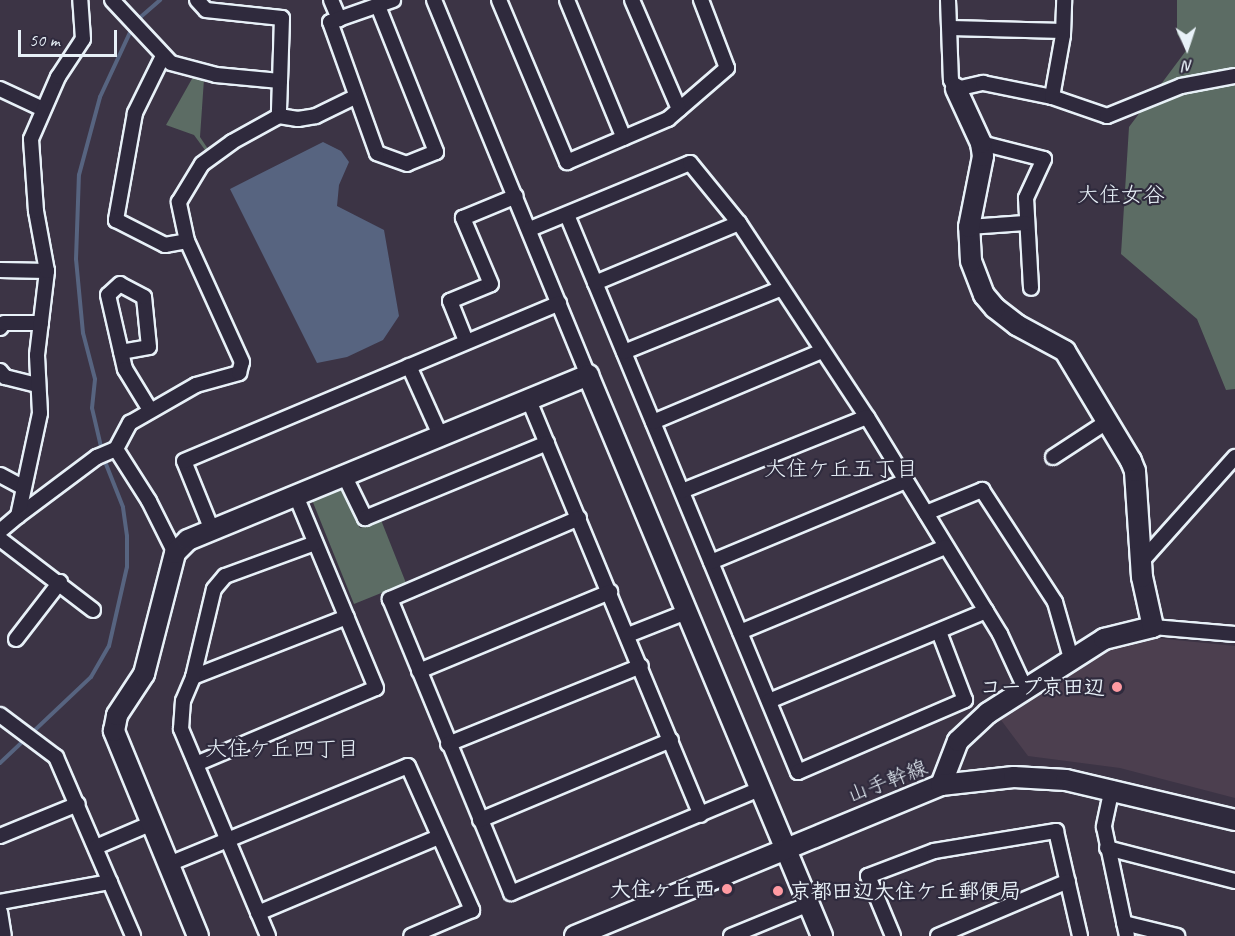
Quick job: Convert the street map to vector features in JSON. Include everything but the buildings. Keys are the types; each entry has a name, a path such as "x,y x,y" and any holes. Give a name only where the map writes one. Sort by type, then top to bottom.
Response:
{"street":[{"path":"18,516 40,413 36,385 47,271 36,211 31,139 58,77 83,39 81,0"},
{"path":"112,0 140,33 171,63 193,71 280,81"},
{"path":"197,0 206,10 282,18 279,116"},
{"path":"331,0 339,19"},
{"path":"378,6 436,152 407,164 377,153 330,22 393,0"},
{"path":"434,0 822,936"},
{"path":"499,0 567,162 668,119 727,68 701,0"},
{"path":"567,0 624,138"},
{"path":"632,0 679,110"},
{"path":"948,0 951,28 951,80 981,143 983,156 969,226 971,261 984,295 1017,325 1065,351 1108,421 1135,471 1142,561 1153,627"},
{"path":"1052,97 1063,31 1064,0"},
{"path":"951,28 1063,31"},
{"path":"163,56 135,113 116,220 165,245 187,241"},
{"path":"956,89 983,83 1052,97 1107,116 1180,86 1235,76"},
{"path":"0,89 43,109"},
{"path":"93,610 1,530 107,452 130,423 196,385 239,373 242,362 187,241 179,202 202,164 232,142 279,116 298,119 315,116 355,97"},
{"path":"981,143 1044,159 1026,198 1025,223 1031,288"},
{"path":"530,230 690,163 739,223 780,289 867,417 986,611 1024,688"},
{"path":"466,341 450,301 491,284 463,218 516,196"},
{"path":"567,215 798,772 965,700 939,632"},
{"path":"595,284 739,223"},
{"path":"969,226 1025,223"},
{"path":"0,270 47,271"},
{"path":"121,352 149,347 144,297 120,284 108,295 121,352 125,369 150,410"},
{"path":"624,352 780,289"},
{"path":"212,530 184,461 559,303"},
{"path":"0,328 4,323 41,323"},
{"path":"653,422 822,351"},
{"path":"409,366 440,435"},
{"path":"0,371 5,377 36,385"},
{"path":"198,936 114,731 117,715 144,674 176,554 188,540 588,375"},
{"path":"528,398 701,815"},
{"path":"682,491 867,417"},
{"path":"1053,457 1108,421"},
{"path":"344,476 365,518 547,443"},
{"path":"107,452 149,501 176,554"},
{"path":"1142,561 1235,457"},
{"path":"0,475 23,487"},
{"path":"711,562 906,481"},
{"path":"926,513 982,490 1055,602 1071,658"},
{"path":"196,764 376,688 296,496"},
{"path":"579,518 390,599 447,744 511,893 760,789"},
{"path":"268,936 181,729 183,701 193,677 214,589 225,576 315,543"},
{"path":"740,632 945,547"},
{"path":"16,639 60,582"},
{"path":"419,672 610,592"},
{"path":"769,702 986,611"},
{"path":"628,635 686,612"},
{"path":"193,677 347,616"},
{"path":"941,785 958,741 988,713 1071,658 1118,633 1153,627 1235,634"},
{"path":"447,744 641,666"},
{"path":"0,715 56,757 133,936"},
{"path":"480,820 671,740"},
{"path":"169,864 225,838 408,766 472,910 411,936"},
{"name":"山手幹線","path":"575,936 941,785 1014,777 1112,788 1235,820"},
{"path":"1112,788 1104,827 1125,929 1177,936"},
{"path":"0,836 78,804"},
{"path":"96,847 152,823"},
{"path":"893,936 868,876 934,850 1056,831 1080,936"},
{"path":"258,913 440,837"},
{"path":"1107,848 1235,881"},
{"path":"938,936 1068,881"},
{"path":"0,902 110,882"},
{"path":"730,936 754,932 808,904"},
{"path":"0,912 4,936"}],"shaded area":[{"path":"1145,637 1235,646 1235,798 1120,768 1028,756 998,716 1081,662 1115,644"}],"green space":[{"path":"1177,0 1235,0 1235,389 1226,390 1197,319 1121,254 1129,127 1188,48 1177,34"},
{"path":"193,77 204,79 200,137 208,149 205,150 194,135 166,125"},
{"path":"337,489 345,492 360,528 381,520 406,583 354,604 312,500"}],"water":[{"path":"323,142 341,151 349,162 339,185 337,206 384,230 399,316 383,340 347,357 317,363 230,189"}],"waterway":[{"path":"136,21 160,0"},
{"path":"102,451 92,408 95,379 83,333 76,259 79,175 100,97 132,28"},
{"path":"0,763 91,677 109,646 127,567 127,536 123,507 104,459"}],"place":[{"name":"コープ京田辺","path":"1117,687"},
{"name":"大住ヶ丘西","path":"727,889"},
{"name":"京都田辺大住ケ丘郵便局","path":"778,891"}],"district":[{"name":"大住女谷","path":"1121,196"},
{"name":"大住ケ丘五丁目","path":"841,470"},
{"name":"大住ケ丘四丁目","path":"282,750"}]}
